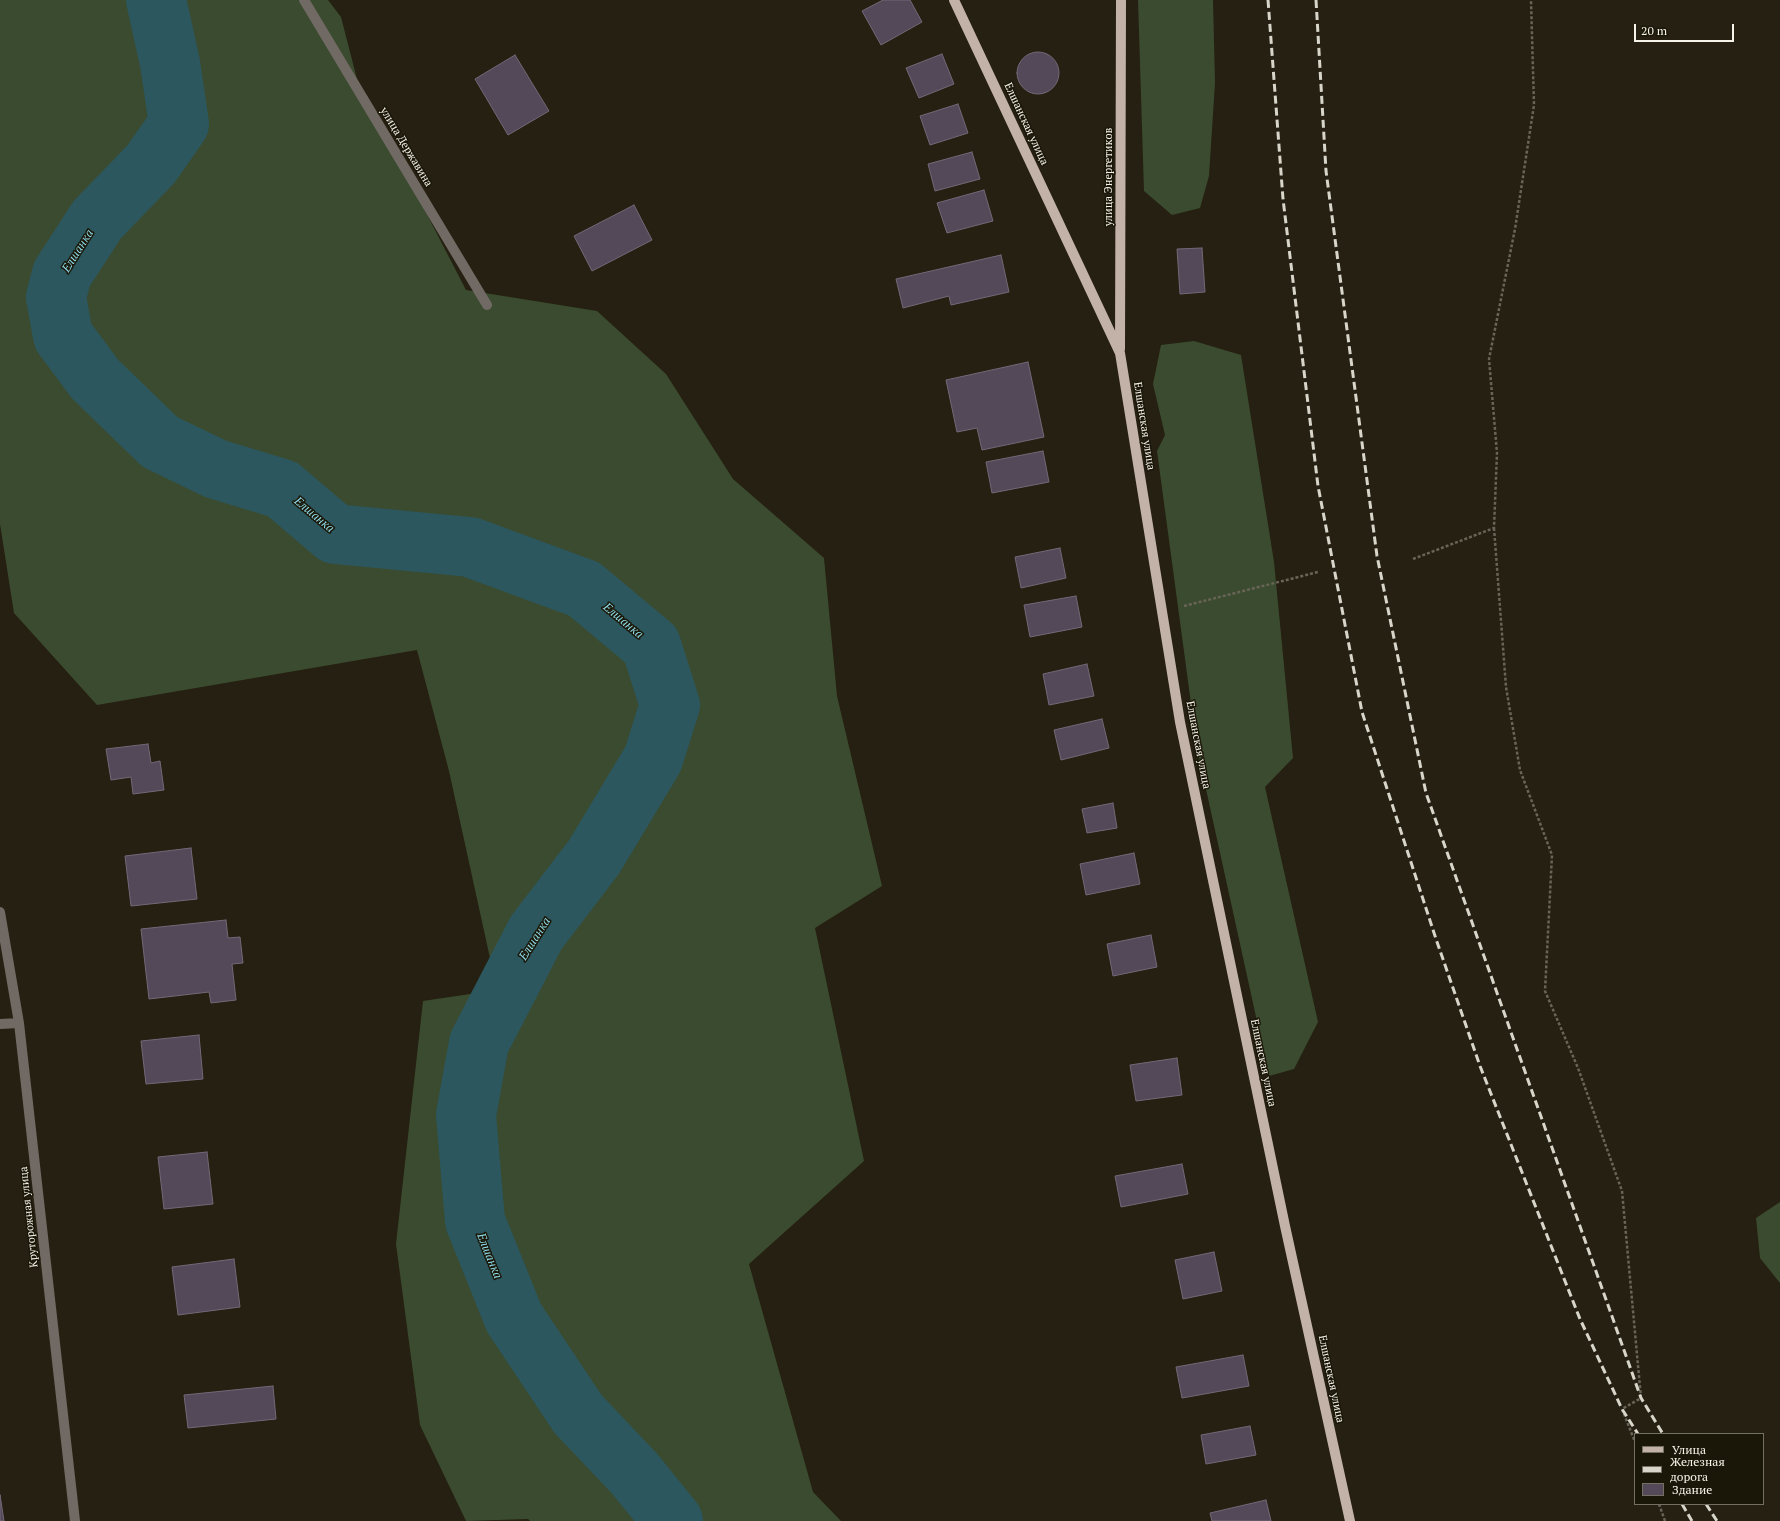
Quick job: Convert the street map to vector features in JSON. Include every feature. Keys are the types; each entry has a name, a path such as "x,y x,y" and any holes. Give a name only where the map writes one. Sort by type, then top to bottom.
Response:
{"main road":[{"name":"Елшанская улица","path":"954,0 1120,353 1180,722 1285,1226 1350,1521"},
{"name":"улица Энергетиков","path":"1120,353 1121,0"}],"street":[{"name":"улица Державина","path":"304,0 486,305"},
{"name":"Круторожная улица","path":"0,912 19,1023 75,1521"},
{"path":"0,1024 19,1023"}],"path":[{"path":"1531,0 1534,105 1515,229 1489,359 1497,453 1494,528 1506,687 1520,770 1552,855 1545,991 1578,1068 1622,1191 1641,1398 1622,1409 1634,1439"},
{"path":"1413,558 1494,528"},
{"path":"1162,612 1318,572"},
{"path":"1659,1505 1665,1521"}],"green space":[{"path":"0,0 328,0 341,17 357,79 466,290 597,311 666,374 733,479 824,558 837,696 882,886 815,928 864,1161 749,1264 813,1492 841,1521 530,1521 528,1519 466,1521 420,1425 396,1244 423,1001 497,990 449,771 417,650 97,705 14,613 0,524"},
{"path":"1138,0 1213,0 1215,83 1209,176 1200,208 1172,215 1144,191"},
{"path":"1194,341 1241,355 1274,562 1293,758 1265,787 1318,1022 1294,1069 1269,1076 1197,748 1157,451 1165,435 1153,384 1161,345"},
{"path":"1780,1202 1780,1283 1760,1258 1756,1218"}],"building":[{"path":"883,0 910,0 922,22 881,45 862,11"},
{"path":"1034,52 1042,52 1050,55 1056,61 1059,73 1056,85 1050,91 1042,94 1034,94 1026,91 1020,85 1017,77 1017,69 1020,61 1026,55"},
{"path":"942,54 954,84 919,98 906,68"},
{"path":"515,55 549,111 508,135 475,79"},
{"path":"958,104 968,133 930,145 920,116"},
{"path":"972,152 980,179 935,191 928,164"},
{"path":"984,190 993,221 947,233 937,203"},
{"path":"634,205 652,240 592,271 574,236"},
{"path":"1202,248 1205,292 1180,294 1177,249"},
{"path":"1001,255 1009,292 951,305 949,296 903,308 896,279"},
{"path":"1028,362 1044,437 982,450 977,428 957,432 946,380"},
{"path":"1043,451 1049,482 992,493 986,462"},
{"path":"1060,548 1066,578 1021,588 1015,557"},
{"path":"1076,596 1082,627 1030,637 1024,605"},
{"path":"1087,664 1094,696 1049,705 1043,674"},
{"path":"1102,719 1109,748 1061,760 1054,730"},
{"path":"148,744 151,763 160,761 164,790 133,794 131,777 111,780 106,749"},
{"path":"1113,803 1117,828 1087,833 1082,809"},
{"path":"191,848 197,899 131,906 125,856"},
{"path":"1134,853 1140,884 1086,895 1080,864"},
{"path":"226,920 228,938 240,937 243,963 232,964 236,1000 211,1003 209,992 149,999 141,929"},
{"path":"1151,935 1157,967 1113,976 1107,944"},
{"path":"199,1035 203,1079 146,1084 141,1041"},
{"path":"1177,1058 1182,1095 1136,1101 1130,1065"},
{"path":"207,1152 213,1204 164,1209 158,1157"},
{"path":"1182,1164 1188,1194 1121,1207 1115,1176"},
{"path":"1214,1252 1222,1291 1183,1299 1175,1260"},
{"path":"234,1259 240,1307 178,1315 172,1267"},
{"path":"1243,1355 1249,1386 1182,1398 1176,1367"},
{"path":"273,1386 276,1419 188,1428 184,1395"},
{"path":"1250,1426 1256,1455 1206,1464 1201,1435"},
{"path":"0,1495 4,1521 0,1521"},
{"path":"1266,1500 1271,1521 1212,1521 1210,1513"}],"waterway":[{"name":"Елшанка","path":"156,0 170,63 179,124 151,164 97,220 62,274 56,297 63,336 95,379 160,442 216,469 282,489 335,534 470,547 584,589 651,645 670,705 653,759 594,857 536,933 479,1043 466,1115 475,1221 514,1318 578,1414 634,1473 673,1521"}],"railway":[{"path":"1268,0 1283,199 1318,486 1362,712 1436,939 1480,1066 1580,1319 1622,1409 1637,1433"},
{"path":"1316,0 1326,171 1377,556 1426,793 1641,1398 1662,1433"},
{"path":"1683,1505 1692,1521"},
{"path":"1707,1505 1717,1521"}]}
